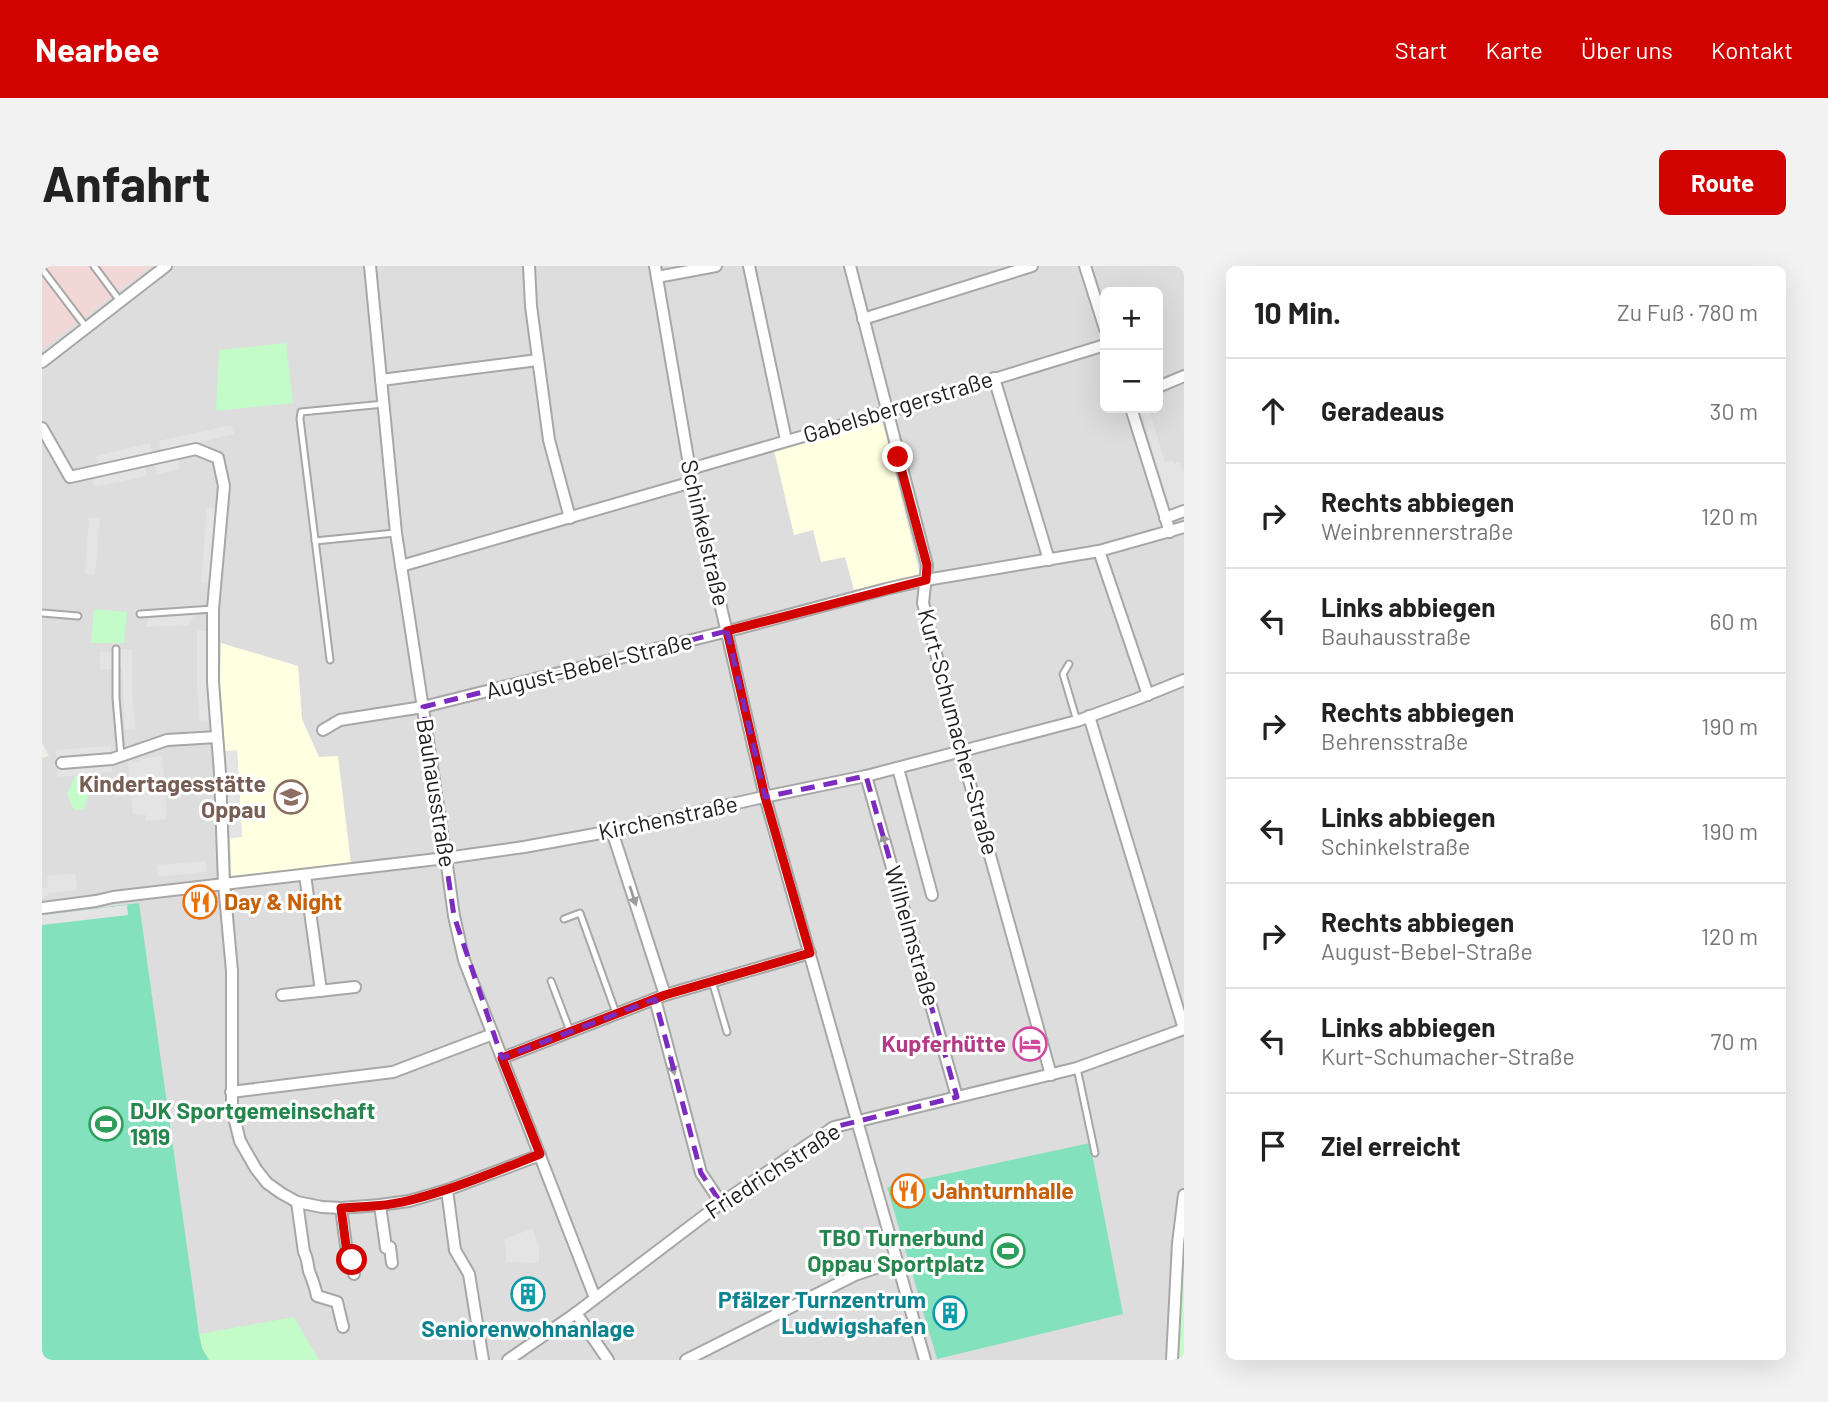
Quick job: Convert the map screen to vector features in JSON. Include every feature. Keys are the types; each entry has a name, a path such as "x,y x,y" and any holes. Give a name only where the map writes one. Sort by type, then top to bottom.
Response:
{"street":[{"path":"42,362 166,266"},
{"name":"Bauhausstraße","path":"370,266 396,533 454,916 464,960 595,1298"},
{"path":"529,266 531,306 549,440 570,518"},
{"path":"656,272 716,266"},
{"path":"750,266 786,440"},
{"name":"Kurt-Schumacher-Straße","path":"850,266 927,565 923,603 961,751 1051,1074"},
{"path":"863,319 1032,266"},
{"path":"1085,266 1100,313"},
{"name":"Schinkelstraße","path":"656,272 692,482 765,797 925,1360"},
{"name":"Gabelsbergerstraße","path":"690,469 1100,346"},
{"path":"381,380 538,359"},
{"path":"1163,385 1184,376"},
{"path":"994,378 1049,560"},
{"path":"1133,413 1170,532"},
{"path":"42,428 70,477 196,449 218,458 224,486 213,609 213,682 224,884 232,971 231,1092 235,1125 247,1154 267,1183 297,1202 341,1208 410,1200 447,1190 540,1154"},
{"path":"401,566 692,482"},
{"path":"1165,518 1184,511"},
{"name":"August-Bebel-Straße","path":"323,730 340,720 423,707 926,580 1099,551 1184,527"},
{"path":"1099,551 1148,695"},
{"name":"Kirchenstraße","path":"42,908 113,897 446,858 612,831 866,776 1077,721 1184,680"},
{"path":"1090,716 1184,1029"},
{"path":"62,763 112,759 167,740 217,737"},
{"path":"898,768 932,895"},
{"name":"Wilhelmstraße","path":"866,776 957,1097"},
{"path":"612,831 660,997 701,1173 720,1203"},
{"path":"305,875 321,991"},
{"path":"502,1058 660,997 810,953"},
{"path":"282,995 355,987"},
{"name":"Friedrichstraße","path":"508,1360 576,1313 720,1203 834,1127 1077,1068 1184,1029"},
{"path":"231,1092 393,1072 493,1034"},
{"path":"447,1190 455,1250 469,1274 483,1360"},
{"path":"1172,1360 1184,1195"},
{"path":"297,1202 304,1252 317,1296 337,1302 343,1327"},
{"path":"380,1205 386,1248 390,1247 392,1263"},
{"path":"341,1208 348,1261 352,1260 354,1273"},
{"path":"686,1360 855,1275 896,1261"},
{"path":"576,1313 608,1360"}],"lane":[{"path":"94,266 120,301"},
{"path":"42,269 86,327"},
{"path":"330,660 301,412 384,404"},
{"path":"315,541 396,533"},
{"path":"140,614 213,609"},
{"path":"42,613 78,617"},
{"path":"116,649 121,756"},
{"path":"1069,663 1063,674 1077,721"},
{"path":"564,919 580,913 616,1013"},
{"path":"551,981 570,1031"},
{"path":"712,981 727,1032"},
{"path":"1077,1068 1095,1153"}],"highlighted area":[{"path":"727,631 765,797 866,776 957,1097 834,1127 721,1203 701,1173 655,999 502,1058 454,916 423,707"}],"shaded area":[{"path":"42,266 151,266 42,349"},
{"path":"151,266 1184,266 1184,1360 209,1360 202,1348 127,905 42,915 42,758 49,756 42,743 42,349"},
{"path":"1142,413 1150,413 1165,462 1180,462 1184,473 1184,503 1170,508"},
{"path":"882,419 920,574 854,590 845,557 821,562 813,530 794,535 774,450"},
{"path":"231,425 234,434 161,451 159,441"},
{"path":"150,443 152,453 98,466 96,456"},
{"path":"178,459 180,469 157,474 155,464"},
{"path":"145,467 147,476 94,487 92,478"},
{"path":"207,508 216,509 210,584 201,583"},
{"path":"89,518 100,518 95,575 85,574"},
{"path":"194,615 189,625 145,627 149,618"},
{"path":"197,631 206,631 209,721 200,722 197,691"},
{"name":"Kindertagesstätte Oppau","path":"221,643 298,666 302,719 319,757 338,756 351,864 231,876 230,838 242,837 237,751 225,751 220,682"},
{"path":"132,649 132,693 136,729 125,730 122,669 100,669 100,652"},
{"path":"110,746 112,772 58,777 56,750"},
{"path":"237,750 242,837 230,838 225,751"},
{"path":"162,755 167,819 146,821 145,814 133,815 128,762 139,762"},
{"path":"206,861 207,872 158,877 157,865"},
{"path":"75,873 77,890 48,893 48,896 42,897 42,888 48,887 47,876"},
{"path":"127,905 128,915 42,925 42,915"},
{"path":"532,1229 539,1247 539,1263 506,1262 504,1239"}],"green space":[{"path":"286,343 293,403 216,411 219,350"},
{"path":"94,609 127,612 124,643 91,643"},
{"path":"90,774 92,786 84,809 74,810 67,794 75,776"},
{"name":"DJK Sportgemeinschaft 1919","path":"139,903 199,1333 202,1348 209,1360 42,1360 42,915"},
{"name":"TBO Turnerbund Oppau Sportplatz","path":"1090,1143 1123,1314 937,1359 887,1187"},
{"path":"1184,1266 1184,1360 1177,1360"},
{"path":"294,1317 319,1360 209,1360 202,1348 199,1334"}],"place":[{"name":"Kindertagesstätte Oppau","path":"291,797"},
{"name":"Day & Night","path":"200,902"},
{"name":"Kupferhütte","path":"1030,1044"},
{"name":"DJK Sportgemeinschaft 1919","path":"106,1124"},
{"name":"Jahnturnhalle","path":"908,1191"},
{"name":"TBO Turnerbund Oppau Sportplatz","path":"1008,1251"},
{"name":"Seniorenwohnanlage","path":"528,1294"},
{"name":"Pfälzer Turnzentrum Ludwigshafen","path":"950,1313"}],"route":[{"path":"352,1260 348,1261 341,1208 410,1200 447,1190 540,1154 502,1058 665,995 810,953 765,797 727,631 926,580 928,569 898,457"}]}
